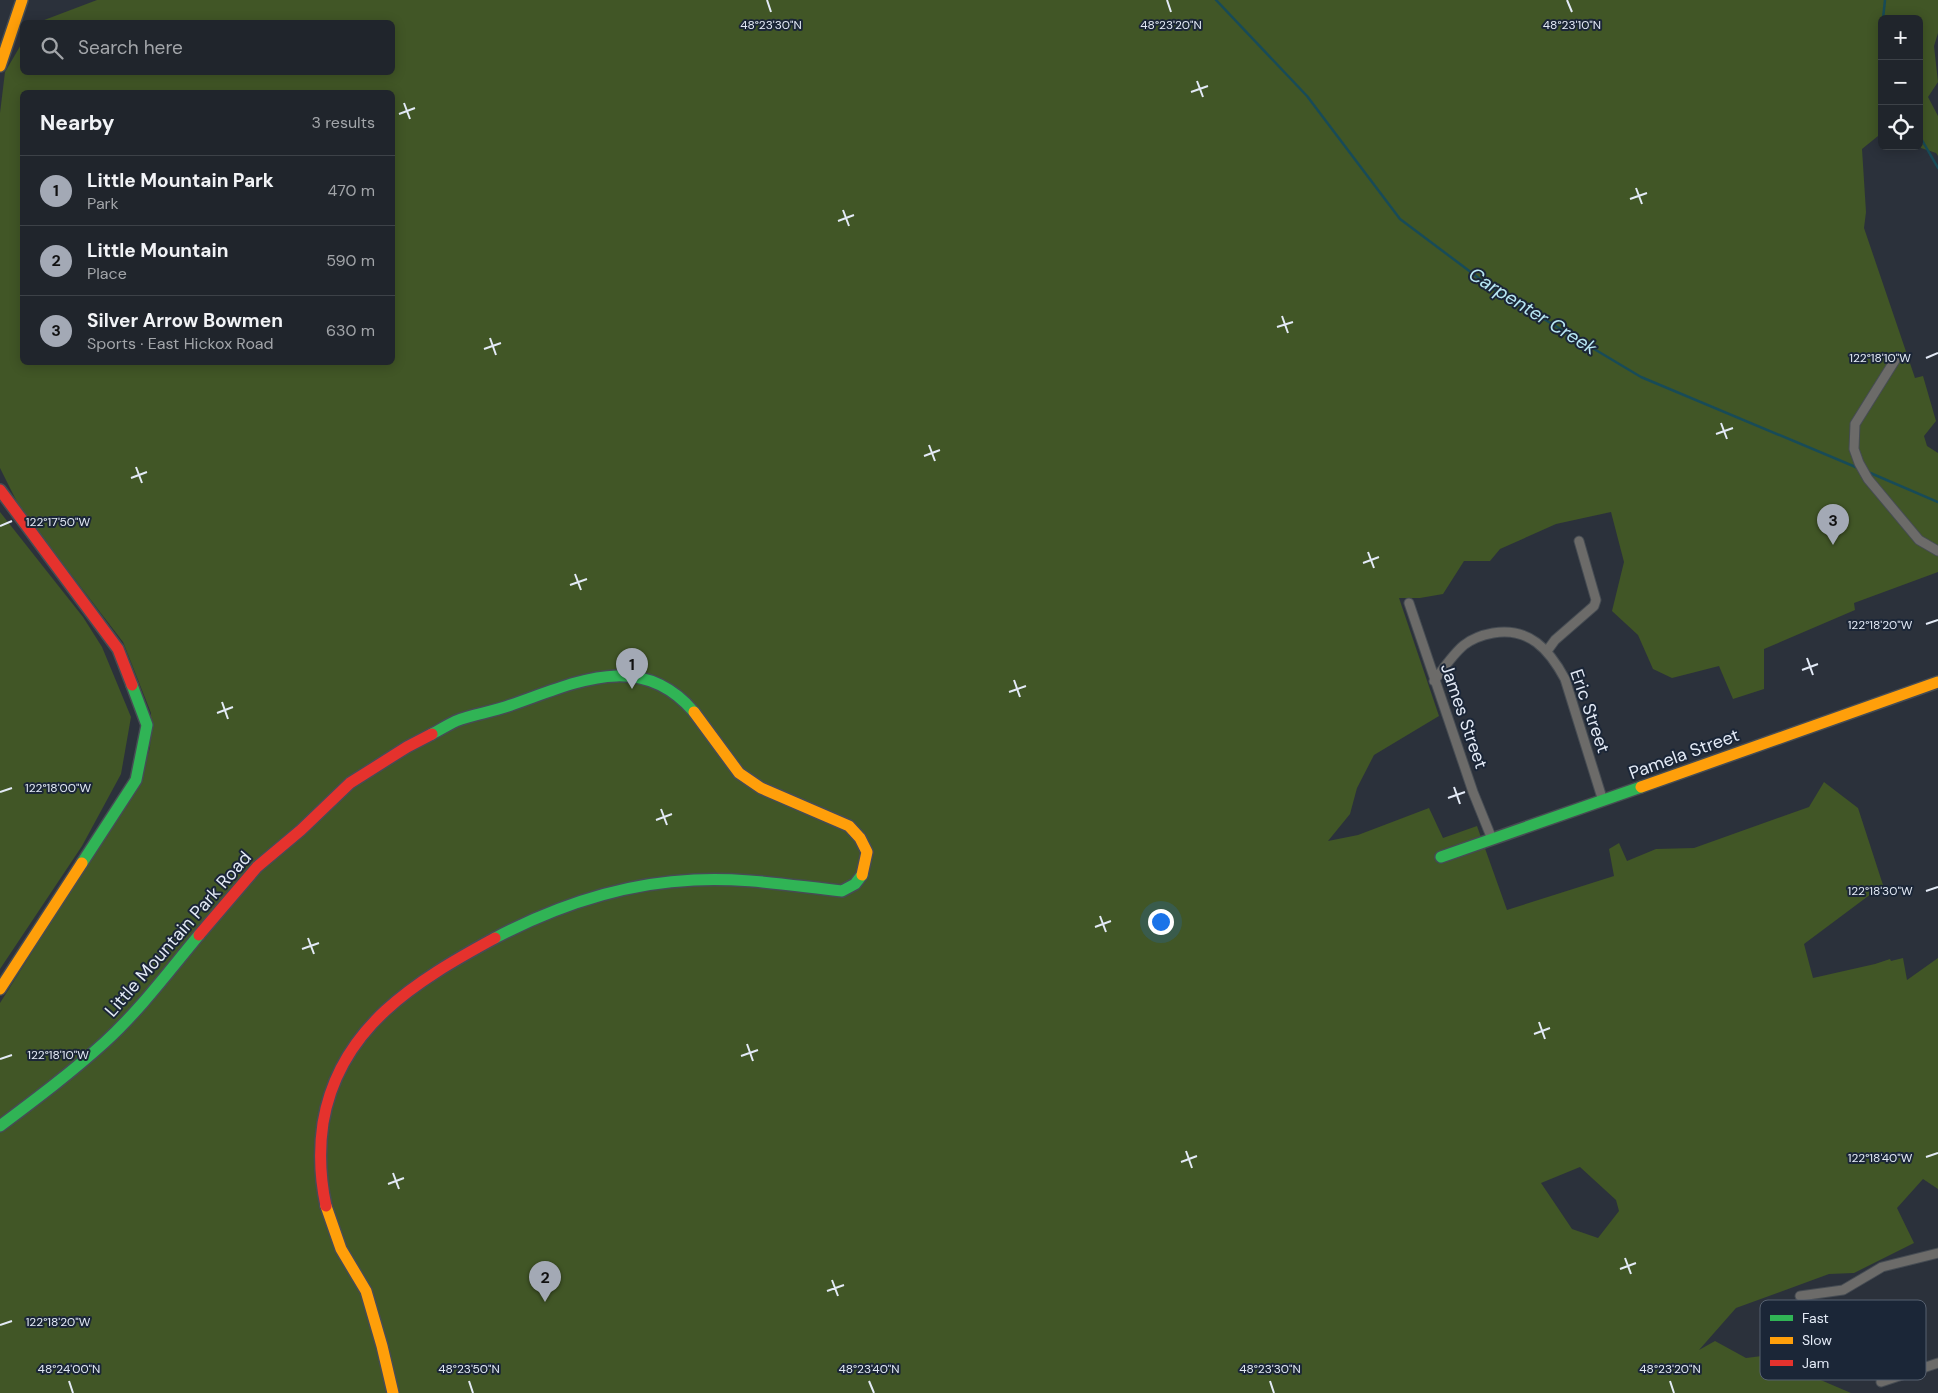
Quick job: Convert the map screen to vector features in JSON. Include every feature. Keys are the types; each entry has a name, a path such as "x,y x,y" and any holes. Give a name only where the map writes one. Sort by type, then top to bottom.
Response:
{"street":[{"path":"0,66 22,0"},
{"path":"1897,357 1855,424 1854,449 1868,479 1919,540 1938,551"},
{"path":"0,490 118,649 147,725 136,780 0,989"},
{"path":"1547,652 1555,640 1594,606 1596,600 1579,541"},
{"name":"James Street","path":"1409,603 1473,792 1492,839"},
{"name":"Eric Street","path":"1434,681 1464,645 1479,636 1502,632 1516,632 1535,641 1547,652 1565,679 1603,801"},
{"name":"Little Mountain Park Road","path":"0,1126 38,1098 106,1041 136,1010 257,867 301,830 350,783 407,747 456,721 500,709 585,679 619,675 650,678 674,694 693,710 739,773 761,788 849,826 860,838 867,852 864,874 855,884 842,891 709,878 645,885 575,902 518,925 457,959 404,992 371,1023 345,1057 330,1095 320,1134 321,1176 328,1220 342,1250 366,1289 386,1358 393,1393"},
{"name":"Pamela Street","path":"1440,856 1603,801 1938,682"},
{"path":"1800,1296 1843,1290 1882,1267 1938,1252"},
{"path":"1926,1367 1938,1363"},
{"path":"1881,1382 1887,1380"}],"green space":[{"path":"97,0 1938,0 1938,33 1934,46 1938,82 1928,97 1938,116 1938,156 1936,153 1923,149 1923,15 1878,15 1878,136 1862,149 1866,212 1864,228 1915,378 1923,376 1936,421 1924,436 1927,446 1938,453 1938,572 1854,603 1855,610 1764,649 1764,689 1733,699 1719,666 1672,678 1653,669 1638,635 1612,611 1624,562 1611,512 1556,524 1500,549 1490,561 1464,561 1443,594 1420,598 1399,598 1439,716 1374,755 1357,788 1350,814 1328,841 1358,835 1429,808 1443,838 1477,826 1507,910 1614,876 1609,849 1619,843 1627,861 1656,849 1694,848 1809,807 1824,782 1858,808 1883,885 1804,944 1813,978 1890,959 1891,961 1903,958 1907,980 1938,958 1938,1189 1923,1179 1897,1208 1914,1243 1854,1273 1829,1274 1736,1308 1699,1350 1715,1341 1746,1358 1760,1356 1760,1380 1821,1380 1851,1393 0,1393 0,1003 137,785 150,748 151,713 123,642 20,508 0,468 0,113 5,72 20,46 20,75 395,75 395,20 44,20","holes":["1580,1167 1616,1200 1619,1211 1598,1238 1572,1229 1541,1183"]},
{"path":"0,512 83,617 102,647 131,717 121,774 82,846 0,969"}],"waterway":[{"name":"Carpenter Creek","path":"1216,0 1307,96 1400,219 1492,288 1641,377 1858,468"},
{"path":"1883,15 1885,0"},
{"path":"1923,142 1938,168"},
{"name":"Carpenter Creek","path":"1868,472 1938,502"}],"traffic: fast":[{"path":"432,734 463,719 559,688 606,677 629,676 652,681 673,693 694,712"},
{"path":"82,863 136,780 147,725 132,685"},
{"path":"1441,857 1641,787"},
{"path":"495,938 566,906 616,891 642,886 712,879 768,882 842,891 855,884 862,875"},
{"path":"0,1126 67,1075 118,1030 199,935"}],"traffic: slow":[{"path":"0,66 22,0"},
{"path":"1641,787 1938,682"},
{"path":"694,712 739,773 761,788 849,826 860,838 867,852 862,875"},
{"path":"0,989 82,863"},
{"path":"326,1206 341,1249 366,1291 393,1393"}],"traffic: jam":[{"path":"0,490 118,649 132,685"},
{"path":"199,935 257,867 301,830 350,783 407,747 432,734"},
{"path":"326,1206 321,1164 323,1123 332,1089 346,1060 364,1034 385,1011 410,990 495,938"}],"place":[{"name":"Silver Arrow Bowmen","path":"1833,545"},
{"name":"Little Mountain Park","path":"632,689"},
{"name":"Little Mountain","path":"545,1302"}]}
